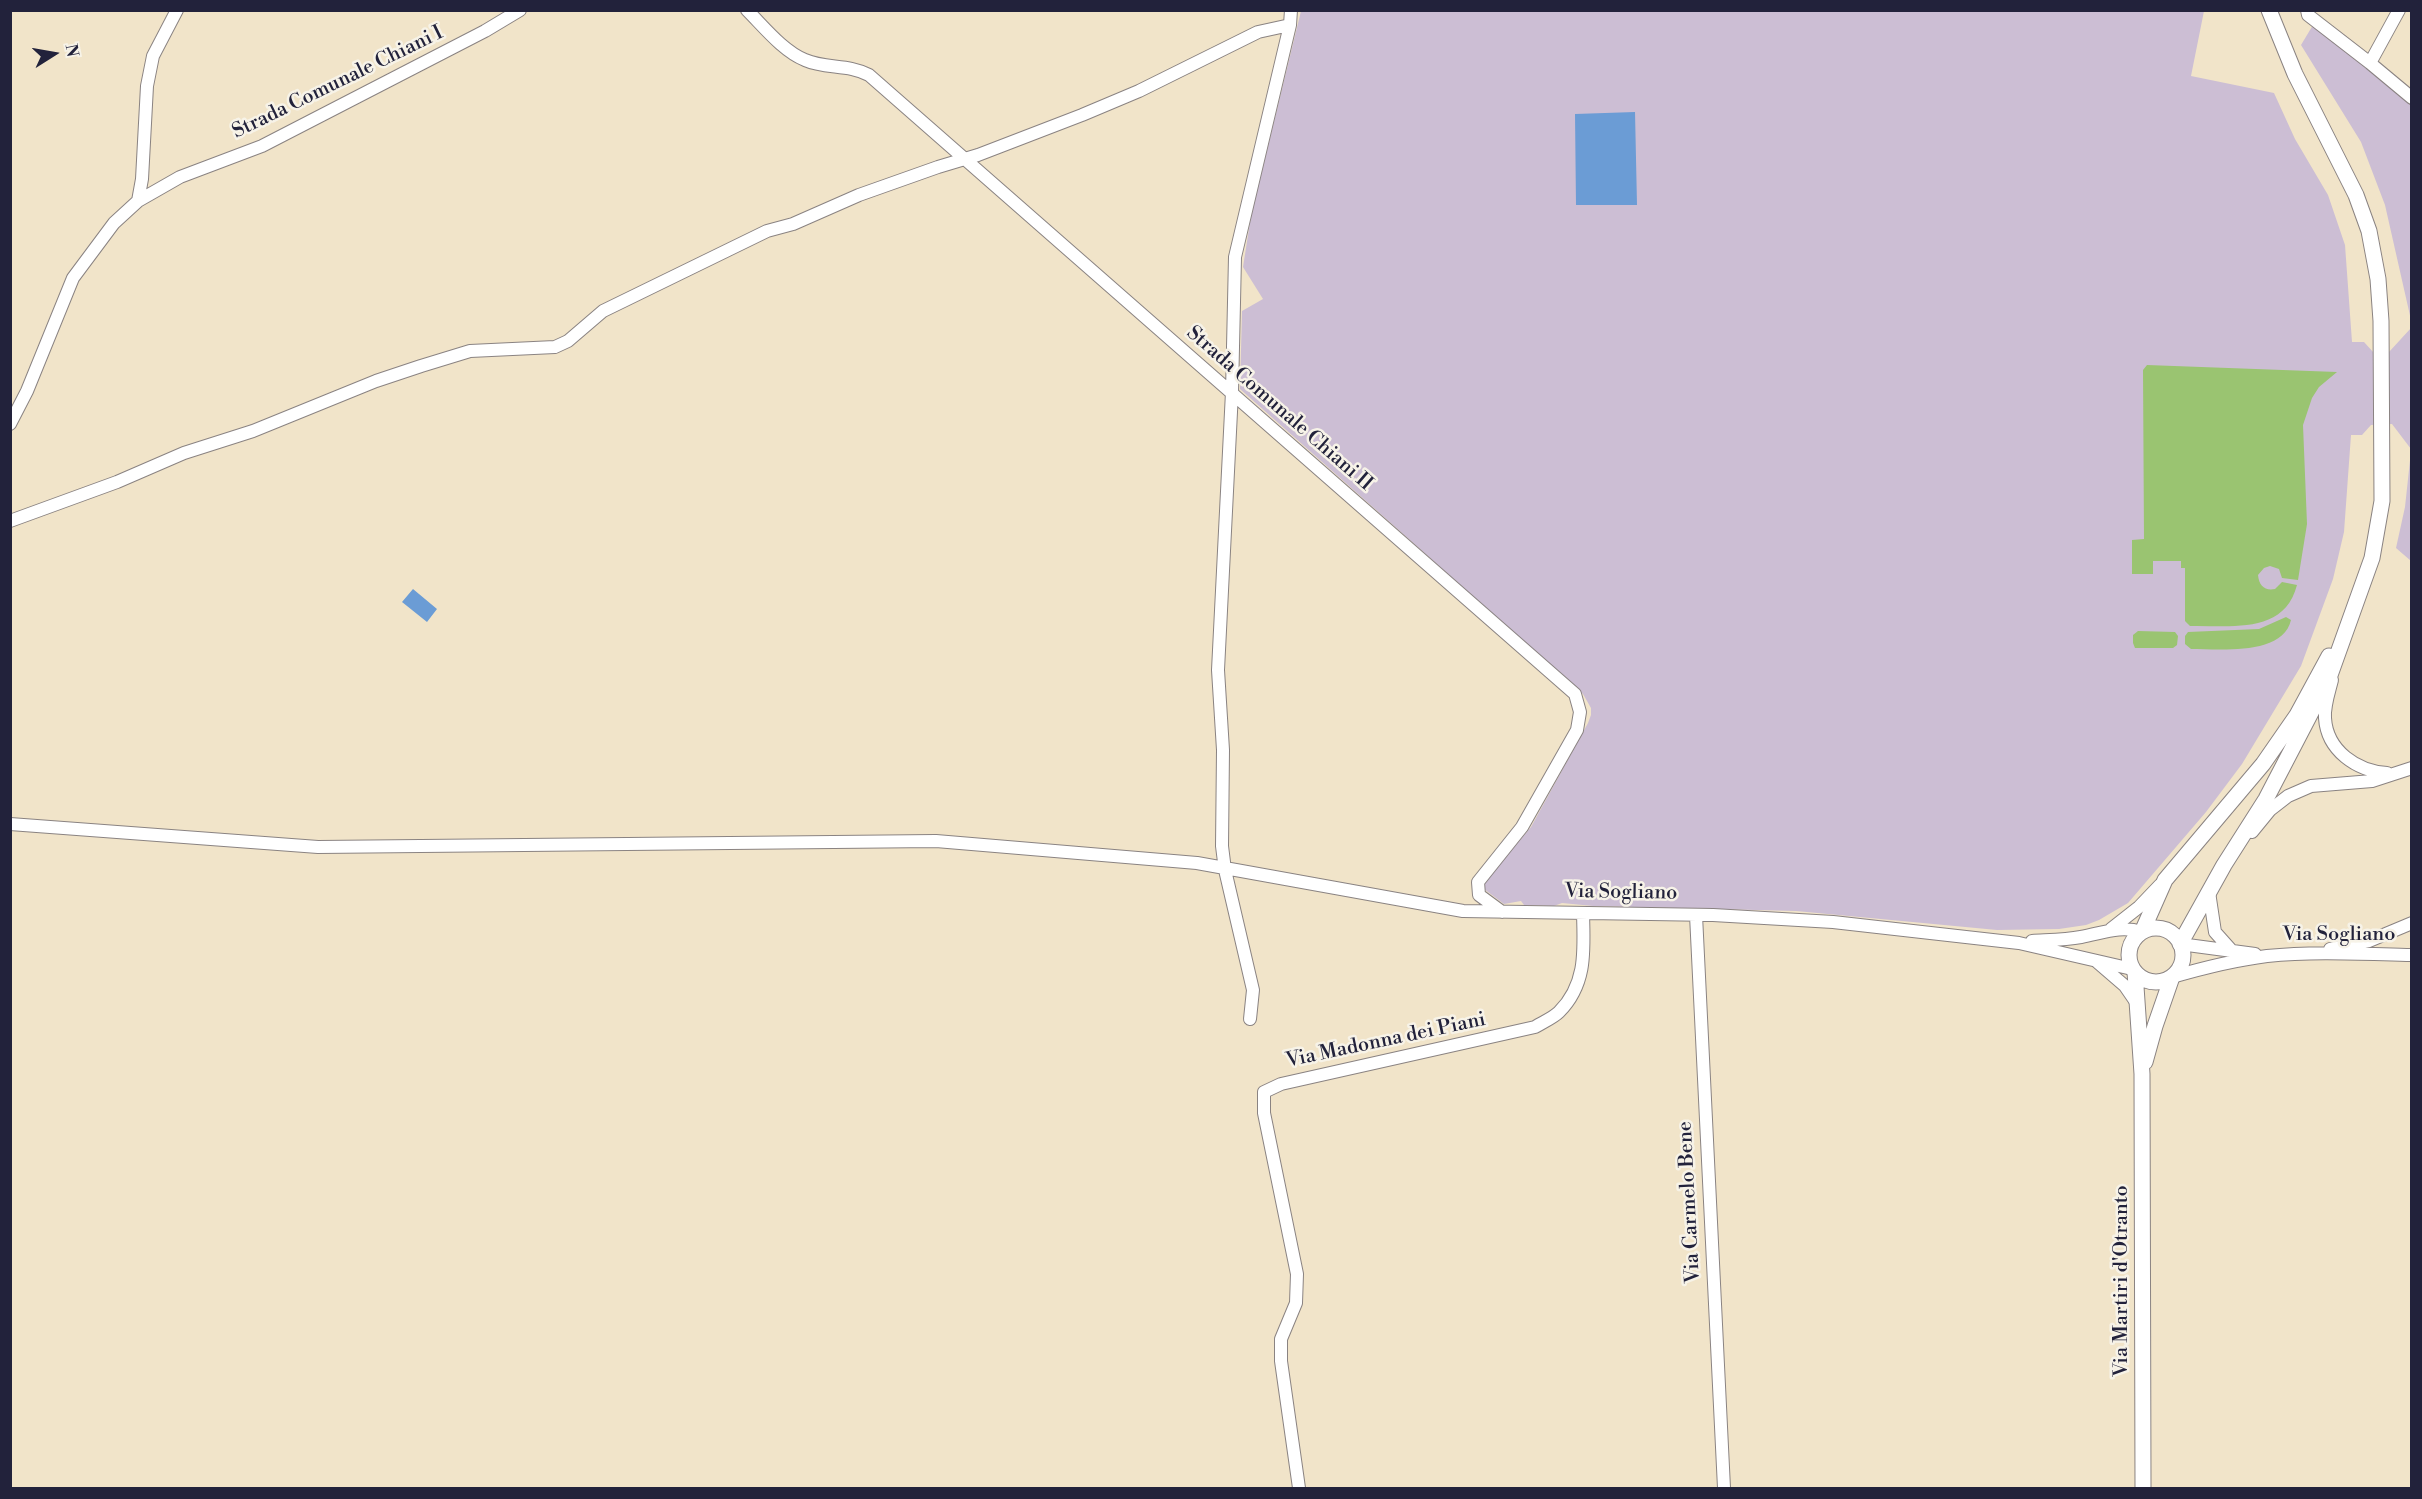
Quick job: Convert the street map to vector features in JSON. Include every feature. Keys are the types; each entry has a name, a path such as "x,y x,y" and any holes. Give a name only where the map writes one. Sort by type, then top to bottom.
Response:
{"main road":[{"path":"2172,976 2182,962 2180,944 2224,865 2266,799 2329,678 2372,558 2382,501 2381,321 2369,231 2356,195 2295,74 2269,10"},
{"path":"2134,970 2129,954 2131,945 2142,932 2165,880 2263,764 2297,715 2347,624"},
{"name":"Via Sogliano","path":"2142,932 2151,929 2168,932 2180,944"},
{"name":"Via Sogliano","path":"2134,970 2148,981 2156,982 2172,976"},
{"name":"Via Martiri d'Otranto","path":"2134,970 2142,1074 2143,1488"},
{"name":"Via Martiri d'Otranto","path":"2142,1074 2154,1026 2172,976"}],"street":[{"path":"138,201 142,179 147,86 153,56 177,10"},
{"name":"Strada Comunale Chiani I","path":"10,424 27,390 73,278 114,223 138,201 180,177 262,146 475,37 520,10"},
{"name":"Strada Comunale Chiani II","path":"747,10 788,50 805,61 860,70 869,75 1575,694 1580,712 1577,730 1522,827 1478,882 1479,895 1502,912"},
{"path":"1250,1019 1253,990 1225,870 1222,846 1223,750 1218,670 1232,392 1235,257 1290,25 1291,10"},
{"path":"2307,10 2308,15 2412,98"},
{"path":"2370,63 2399,10"},
{"path":"10,521 117,482 184,453 253,431 376,381 421,366 470,351 555,347 568,341 603,311 767,231 792,224 859,195 964,159 1138,91 1258,32 1290,25"},
{"path":"2340,646 2325,718 2331,738 2340,753 2354,765 2374,772 2394,774"},
{"path":"2224,865 2270,810 2288,796 2311,786 2372,781 2412,768"},
{"name":"Via Sogliano","path":"10,824 318,847 936,841 1197,864 1463,911 1696,915 1833,922 2019,943 2134,970"},
{"path":"2111,929 2139,907 2165,880"},
{"path":"2209,892 2215,932 2232,951"},
{"name":"Via Madonna dei Piani","path":"1299,1488 1281,1350 1281,1339 1296,1303 1297,1274 1264,1113 1264,1092 1281,1084 1535,1027 1559,1012 1575,991 1585,960 1583,914"},
{"name":"Via Carmelo Bene","path":"1696,915 1724,1488"},
{"path":"2313,954 2369,941 2412,923"},
{"name":"Via Sogliano","path":"2019,943 2080,937 2111,929 2129,928 2142,932"},
{"name":"Via Sogliano","path":"2180,944 2268,956"},
{"name":"Via Sogliano","path":"2172,976 2207,966 2268,956 2412,955"},
{"name":"Via Sogliano","path":"2093,959 2125,986 2136,1002"}],"shaded area":[{"path":"1301,11 2204,11 2191,76 2274,93 2295,139 2328,195 2345,245 2352,342 2364,342 2374,353 2389,352 2411,328 2411,449 2392,424 2371,425 2362,435 2351,435 2344,532 2333,579 2301,666 2242,764 2206,812 2128,903 2086,925 2059,929 1997,930 1796,911 1593,906 1562,903 1554,906 1524,905 1521,901 1504,904 1484,889 1484,883 1531,827 1588,723 1591,708 1583,694 1240,389 1242,311 1263,299 1243,267 1251,216"},
{"path":"2313,25 2411,102 2411,320 2385,205 2361,142 2301,45"},
{"path":"2411,451 2411,561 2396,548 2405,507"}],"green space":[{"path":"2147,365 2337,372 2319,387 2312,398 2303,425 2307,524 2298,580 2282,578 2279,569 2270,566 2264,568 2258,575 2261,585 2268,589 2275,589 2282,582 2297,585 2290,601 2281,612 2268,620 2238,626 2190,626 2185,621 2185,568 2181,568 2181,561 2153,561 2153,574 2132,574 2132,540 2144,539 2143,370"},
{"path":"2286,617 2291,620 2286,632 2276,640 2263,645 2217,650 2191,649 2185,644 2185,636 2188,632 2259,629"},
{"path":"2138,631 2175,632 2178,636 2177,645 2173,648 2135,648 2133,635"}],"water":[{"path":"1635,112 1637,205 1576,205 1575,114"},
{"path":"413,589 437,609 427,622 402,602"}]}
